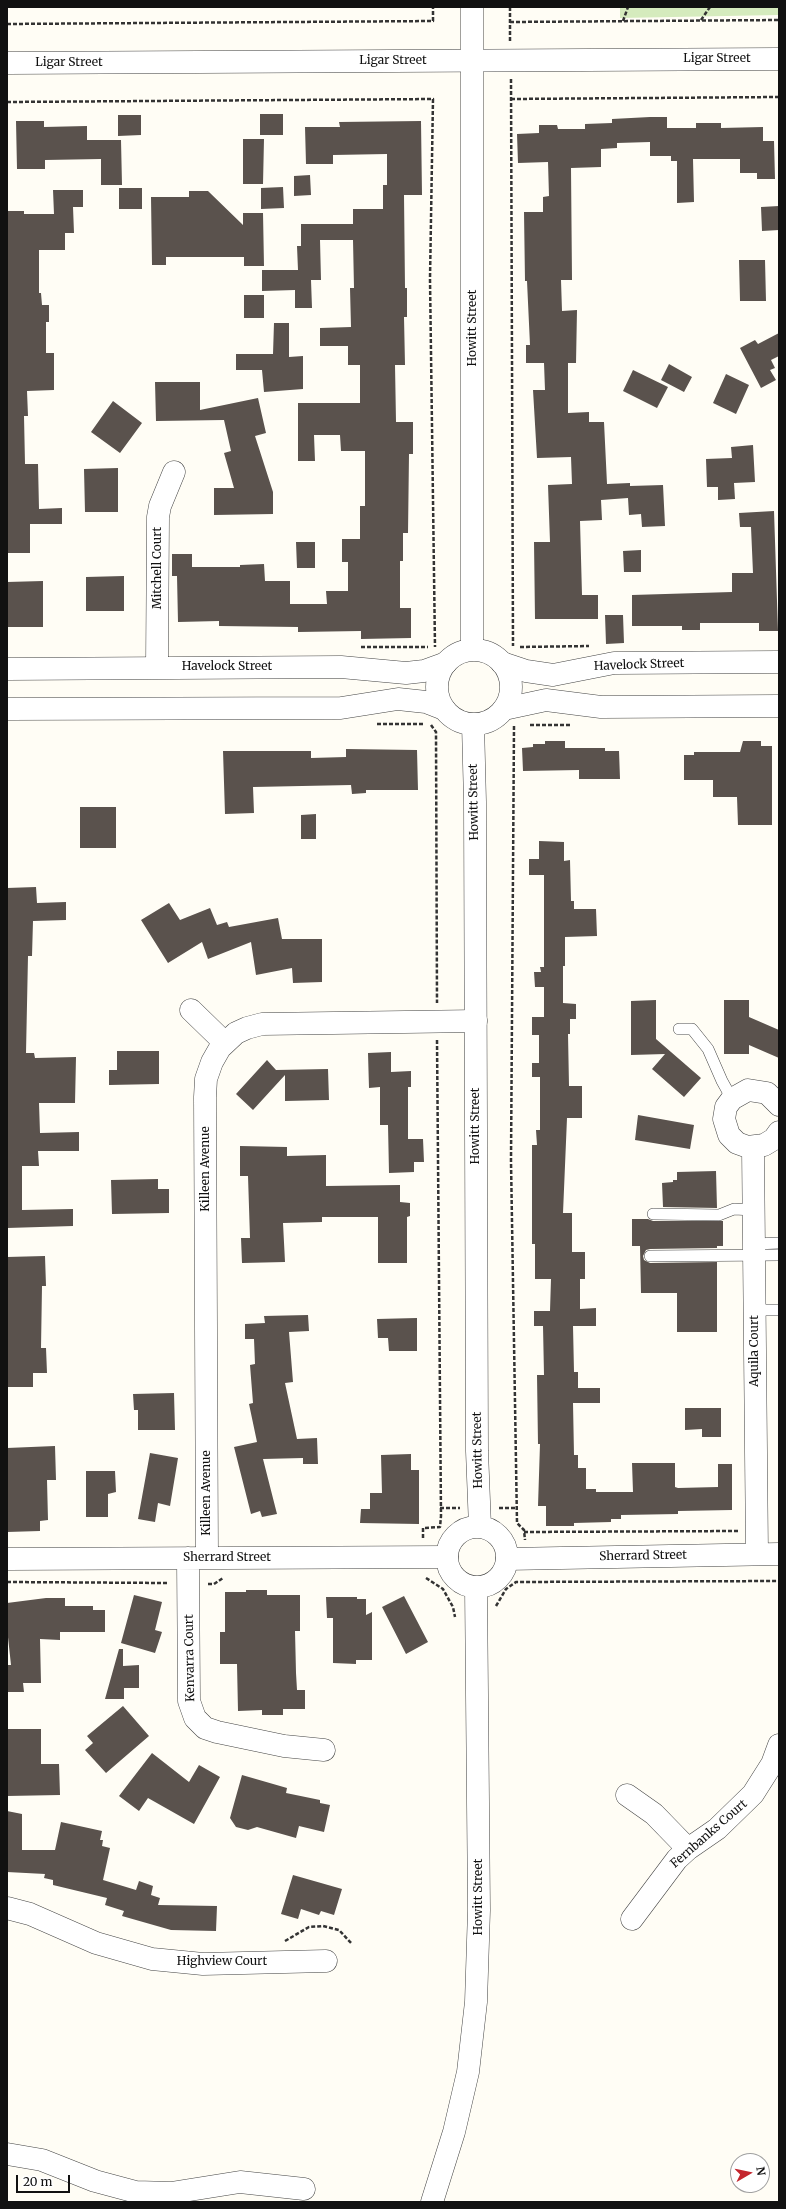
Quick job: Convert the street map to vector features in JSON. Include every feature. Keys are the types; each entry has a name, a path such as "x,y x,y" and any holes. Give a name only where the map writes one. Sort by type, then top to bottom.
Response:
{"street":[{"name":"Howitt Street","path":"472,7 474,571 472,649"},
{"name":"Ligar Street","path":"7,63 779,59"},
{"name":"Mitchell Court","path":"158,668 158,517 160,506 174,472"},
{"path":"444,709 439,699 437,688 440,672 440,655 472,649 491,654 508,655 511,686 510,698 504,709"},
{"name":"Havelock Street","path":"7,669 341,667 406,673 424,671 440,655"},
{"name":"Havelock Street","path":"508,655 526,671 553,675 614,663 779,662"},
{"path":"7,709 341,708 398,699 426,702 444,709 454,718 472,724 487,722 504,709 525,703 546,700 601,707 779,706"},
{"name":"Howitt Street","path":"472,724 475,802 477,1451 480,1527"},
{"path":"191,1010 225,1043"},
{"name":"Killeen Avenue","path":"198,1558 205,1097 206,1079 212,1062 225,1043 242,1030 268,1024 476,1021"},
{"path":"779,1105 771,1096 758,1090 744,1091 732,1099 725,1113 727,1130 737,1143 753,1148 769,1143 779,1132"},
{"name":"Aquila Court","path":"753,1148 755,1250 756,1553"},
{"path":"480,1527 490,1530 498,1536 517,1558 505,1569 499,1578 486,1586 476,1597 456,1578 448,1566 447,1557 451,1543 457,1535 465,1530 480,1527"},
{"name":"Sherrard Street","path":"517,1558 756,1553 779,1554"},
{"name":"Sherrard Street","path":"7,1559 198,1558 424,1568 447,1557"},
{"name":"Kenvarra Court","path":"198,1558 190,1701 196,1718 205,1728 217,1732 284,1746 324,1750"},
{"name":"Howitt Street","path":"432,2202 454,2132 463,2095 468,2072 476,2002 479,1910 476,1597"},
{"name":"Fernbanks Court","path":"632,1919 669,1867 688,1849 731,1817 753,1794 777,1759"},
{"path":"627,1795 654,1814 688,1849"},
{"name":"Highview Court","path":"7,1908 30,1914 96,1943 152,1959 203,1964 326,1961"},
{"path":"7,2154 42,2160 120,2189 172,2197 231,2183 304,2189"}],"lane":[{"path":"679,1029 692,1029 708,1049 722,1081 732,1099"},
{"path":"653,1214 719,1214 734,1210 754,1210"},
{"path":"650,1256 755,1250 779,1243"},
{"path":"755,1250 779,1255"},
{"path":"755,1310 779,1310"}],"path":[{"path":"7,24 434,21 433,7"},
{"path":"623,21 628,7"},
{"path":"701,20 710,7"},
{"path":"510,22 779,20"},
{"path":"508,655 511,98 779,96"},
{"path":"7,102 433,99 430,278 440,655"},
{"path":"526,671 528,647"},
{"path":"524,1532 517,1523 511,1162 514,725 525,725 525,703"},
{"path":"424,1568 423,1528 440,1527 441,1516 436,732"},
{"path":"524,1532 756,1531"},
{"path":"524,1532 517,1558 529,1582"},
{"path":"453,1607 476,1597 498,1606 502,1594 512,1583 779,1580"},
{"path":"7,1582 177,1583"},
{"path":"443,1589 453,1607 456,1619"},
{"path":"283,1942 309,1928 323,1926 339,1930 352,1944"}],"green space":[{"path":"620,7 779,7 779,15 620,18"}],"building":[{"path":"260,114 283,114 283,135 260,135"},
{"path":"118,115 141,115 141,135 118,136"},
{"path":"667,117 667,128 696,128 696,123 721,123 721,128 763,127 763,141 774,141 775,179 757,179 757,173 740,173 740,159 693,159 694,202 677,203 677,161 671,161 671,156 650,156 650,142 617,143 617,148 601,149 601,167 571,168 572,280 561,280 562,311 577,310 576,363 568,363 568,413 589,412 589,422 604,422 607,484 630,483 630,486 663,485 665,526 642,527 641,514 629,515 628,498 601,500 602,520 580,521 582,595 598,595 598,619 535,619 534,542 550,542 548,485 572,484 571,457 537,458 533,390 545,390 544,363 526,363 526,345 530,345 527,281 525,281 524,212 543,212 543,197 549,196 548,162 518,163 517,134 539,133 539,125 557,125 558,129 585,129 585,124 612,123 612,119"},
{"path":"16,121 44,121 44,127 87,126 87,140 121,140 122,185 101,185 101,159 45,160 45,169 17,169"},
{"path":"421,121 422,195 404,195 405,288 407,288 407,317 404,317 405,365 395,365 396,422 413,422 413,454 409,454 408,533 403,533 403,561 400,561 400,608 411,608 411,638 361,639 361,631 298,632 298,627 219,626 219,621 178,622 177,576 172,576 172,554 192,554 192,567 240,567 240,565 264,564 265,581 290,581 290,604 327,604 326,591 348,591 348,562 342,562 342,539 360,539 360,506 365,506 365,451 341,451 340,435 314,435 315,461 298,461 298,403 360,403 360,365 348,365 348,346 320,346 320,328 351,327 350,288 354,288 353,240 320,240 321,280 311,280 312,308 295,308 295,290 262,291 262,270 298,270 297,246 301,246 301,224 353,224 353,209 383,209 383,185 387,185 387,154 333,155 333,164 306,164 305,127 340,127 339,122"},
{"path":"243,139 264,139 263,184 243,184"},
{"path":"310,175 311,195 294,196 294,176"},
{"path":"283,187 284,208 261,209 261,188"},
{"path":"119,188 142,188 142,209 119,209"},
{"path":"53,190 83,190 83,207 73,207 74,233 65,233 65,250 39,250 39,293 41,293 42,305 49,305 49,322 46,322 46,353 54,353 54,390 27,391 28,416 24,416 25,464 38,464 39,509 62,508 62,524 30,524 30,553 7,553 7,211 24,211 24,214 54,214"},
{"path":"189,191 208,191 243,225 243,213 263,213 264,266 244,266 244,257 166,257 166,265 152,265 151,197 189,197"},
{"path":"779,206 779,230 762,231 761,207"},
{"path":"739,260 765,260 766,301 740,301"},
{"path":"244,295 264,295 264,318 244,318"},
{"path":"274,323 289,323 289,357 303,356 303,389 264,392 262,370 236,370 236,354 273,354"},
{"path":"779,333 779,356 771,360 775,368 770,370 776,380 761,388 740,348 755,340 758,344"},
{"path":"669,364 692,377 684,392 661,380"},
{"path":"633,370 668,387 657,408 623,391"},
{"path":"726,374 749,385 736,414 713,403"},
{"path":"155,382 200,382 200,410 258,398 266,433 255,436 273,492 273,514 214,515 214,488 234,488 224,453 231,451 224,420 156,421"},
{"path":"113,401 142,423 120,453 91,432"},
{"path":"753,445 755,482 734,483 735,499 718,500 718,487 707,487 706,459 732,458 731,447"},
{"path":"118,468 118,512 85,512 84,469"},
{"path":"774,511 778,631 759,631 759,623 700,623 700,630 682,630 682,626 632,626 632,595 732,592 732,573 753,573 751,527 740,527 739,513"},
{"path":"296,542 315,542 315,568 297,568"},
{"path":"641,550 641,572 624,572 623,551"},
{"path":"124,576 124,611 86,611 86,577"},
{"path":"43,581 43,627 7,627 7,582"},
{"path":"605,615 623,615 624,643 606,644"},
{"path":"545,741 565,741 565,748 605,748 605,751 619,751 620,779 579,779 579,770 523,771 522,748 533,747 533,744 545,744"},
{"path":"743,741 761,741 761,746 772,746 772,825 738,825 737,797 713,797 713,780 684,780 684,755 694,755 694,752 740,752"},
{"path":"346,749 417,750 418,790 366,790 366,793 352,794 351,785 253,787 254,813 225,814 223,751 311,751 311,758 346,757"},
{"path":"80,807 116,807 116,848 80,848"},
{"path":"316,814 316,839 301,839 301,815"},
{"path":"539,841 564,842 564,861 570,860 571,901 574,901 574,909 596,909 597,936 565,937 565,966 563,966 563,1003 576,1004 576,1019 570,1019 570,1034 568,1034 569,1086 582,1086 582,1118 567,1118 563,1213 572,1213 572,1252 585,1252 585,1279 580,1279 580,1309 596,1308 596,1326 573,1326 574,1372 578,1372 578,1388 600,1388 600,1403 573,1403 574,1455 578,1455 578,1468 586,1468 586,1489 596,1489 596,1492 633,1492 632,1463 675,1463 675,1487 678,1488 718,1487 718,1464 732,1464 732,1510 678,1511 678,1514 621,1515 621,1519 611,1519 611,1522 574,1523 574,1526 546,1526 546,1506 538,1506 540,1444 538,1444 537,1375 544,1375 543,1326 534,1326 534,1311 550,1311 551,1279 535,1279 535,1244 532,1244 532,1145 537,1145 536,1130 540,1130 540,1077 532,1077 532,1063 539,1063 539,1035 532,1035 532,1017 544,1017 544,987 535,987 534,972 541,972 540,967 544,967 544,875 529,875 529,859 539,859"},
{"path":"36,887 37,903 66,902 66,920 33,921 32,956 28,956 26,1053 34,1053 35,1058 76,1057 75,1103 39,1103 40,1133 79,1132 79,1151 38,1151 39,1166 22,1166 22,1210 73,1209 73,1226 7,1228 7,888"},
{"path":"169,903 180,920 210,908 217,925 227,922 229,927 278,918 282,939 322,939 322,982 293,983 292,968 256,975 251,942 208,959 202,942 168,963 141,920"},
{"path":"656,1000 656,1039 701,1078 684,1097 652,1069 665,1054 631,1055 631,1001"},
{"path":"724,1000 749,1000 749,1017 779,1030 779,1058 749,1045 749,1054 724,1054"},
{"path":"117,1051 159,1051 159,1084 109,1085 109,1070 117,1070"},
{"path":"391,1052 391,1072 411,1071 411,1087 408,1087 408,1139 423,1139 424,1162 414,1162 414,1172 389,1173 388,1125 380,1125 380,1087 369,1088 368,1053"},
{"path":"267,1060 276,1070 328,1069 329,1100 285,1101 285,1075 253,1110 236,1094"},
{"path":"638,1115 694,1125 690,1149 635,1140"},
{"path":"240,1146 287,1147 287,1156 326,1155 326,1186 400,1185 400,1202 410,1203 410,1216 407,1217 407,1263 378,1263 378,1217 322,1217 322,1222 283,1223 285,1262 242,1263 241,1238 250,1238 248,1176 240,1176"},
{"path":"716,1171 717,1208 663,1207 662,1183 677,1180 677,1172"},
{"path":"158,1179 158,1189 169,1189 169,1213 112,1214 111,1180"},
{"path":"632,1219 648,1219 653,1221 723,1221 723,1246 717,1246 717,1248 650,1249 646,1250 643,1256 644,1260 650,1263 717,1262 717,1332 677,1332 677,1293 641,1293 640,1246 632,1246"},
{"path":"45,1256 46,1286 42,1286 41,1348 46,1348 47,1373 33,1373 33,1387 7,1387 7,1257"},
{"path":"308,1315 309,1331 289,1332 293,1382 285,1383 297,1439 317,1438 318,1464 303,1464 303,1458 263,1459 277,1514 262,1517 260,1511 251,1514 234,1447 257,1442 249,1404 253,1403 250,1365 255,1364 254,1339 245,1339 245,1324 265,1323 264,1316"},
{"path":"417,1318 417,1351 389,1351 388,1338 378,1338 377,1319"},
{"path":"174,1393 175,1430 138,1430 138,1410 134,1410 133,1394"},
{"path":"685,1408 721,1408 721,1437 702,1437 702,1429 685,1430"},
{"path":"55,1446 56,1480 47,1480 48,1520 40,1521 40,1531 7,1532 7,1448"},
{"path":"150,1453 178,1458 170,1506 158,1503 155,1522 138,1519"},
{"path":"411,1454 411,1470 419,1470 419,1524 360,1523 361,1509 370,1509 370,1493 382,1493 381,1455"},
{"path":"86,1471 115,1471 116,1492 108,1494 108,1517 86,1517"},
{"path":"246,1590 267,1590 267,1595 300,1595 300,1631 295,1631 296,1673 297,1690 305,1690 305,1709 283,1709 283,1715 262,1715 262,1710 238,1711 237,1664 220,1664 220,1632 225,1632 225,1592 246,1592"},
{"path":"134,1595 162,1602 155,1630 162,1632 155,1653 121,1643"},
{"path":"404,1596 428,1642 406,1654 382,1607"},
{"path":"326,1597 357,1597 357,1599 366,1599 366,1615 372,1612 372,1660 356,1660 356,1664 333,1663 333,1618 327,1618"},
{"path":"46,1598 65,1598 65,1606 93,1606 93,1610 105,1610 105,1632 60,1632 60,1640 40,1639 41,1683 23,1683 24,1692 7,1692 7,1665 11,1665 7,1628 7,1603"},
{"path":"119,1649 123,1649 123,1666 139,1665 139,1688 124,1688 124,1699 105,1699"},
{"path":"123,1706 149,1736 106,1773 85,1750 93,1743 87,1736"},
{"path":"7,1729 41,1729 41,1764 59,1764 60,1795 7,1796"},
{"path":"152,1753 189,1782 199,1765 220,1777 194,1824 148,1798 139,1811 119,1796"},
{"path":"242,1775 287,1788 286,1793 320,1800 320,1803 330,1805 324,1832 299,1826 296,1838 257,1827 248,1830 236,1827 230,1818"},
{"path":"7,1811 22,1814 22,1850 55,1850 61,1822 102,1831 100,1840 103,1840 102,1846 110,1848 103,1880 136,1890 139,1881 153,1886 151,1895 160,1898 158,1905 217,1906 216,1931 171,1930 122,1916 124,1911 105,1905 107,1898 53,1885 53,1880 44,1878 45,1874 7,1872"},
{"path":"293,1875 342,1889 334,1915 321,1911 319,1915 301,1909 298,1919 281,1914"}]}
